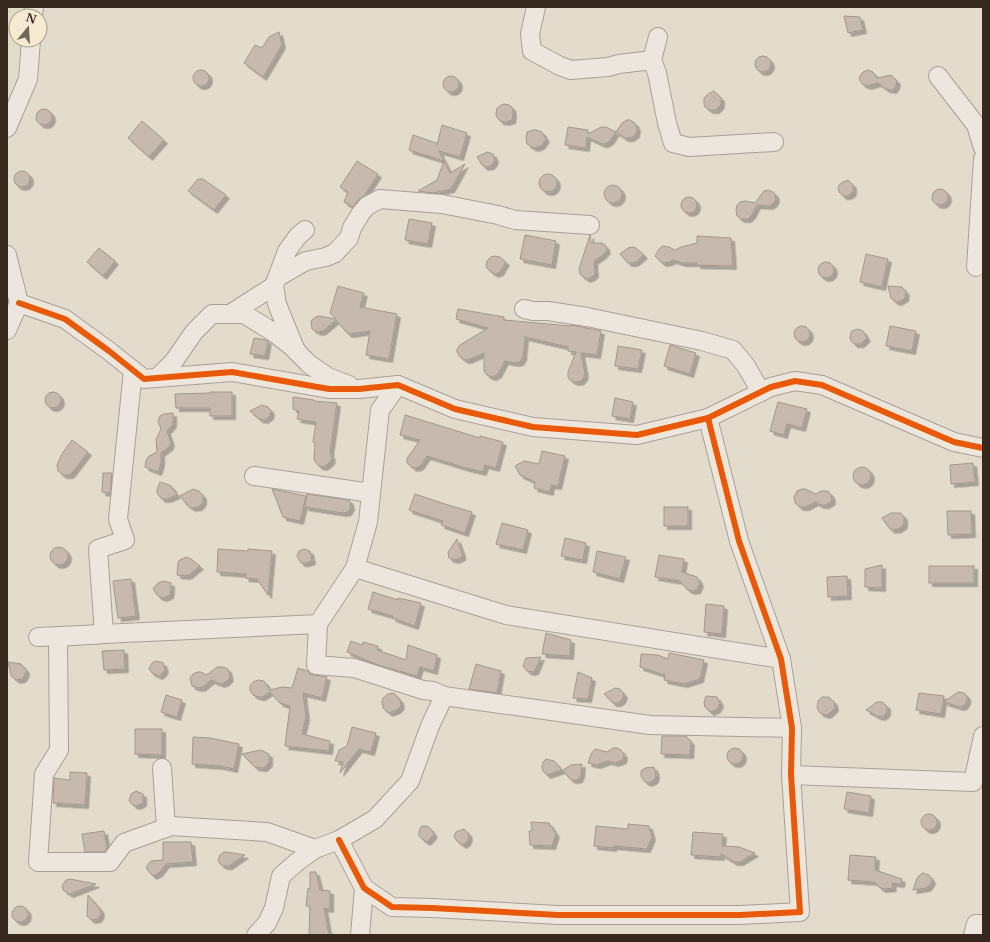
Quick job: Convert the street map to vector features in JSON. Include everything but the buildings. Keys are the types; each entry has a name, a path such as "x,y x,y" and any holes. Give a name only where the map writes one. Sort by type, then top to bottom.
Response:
{"street":[{"path":"536,7 530,34 532,52 560,66 571,70 608,67 619,64 652,60"},
{"path":"658,37 652,60 657,73 667,123 673,143 689,147 774,142"},
{"path":"7,128 28,79 30,48"},
{"path":"938,76 976,125 983,148"},
{"path":"976,267 983,159"},
{"path":"230,314 306,261 326,257 335,253 349,238 352,228 361,213 367,206 380,199 442,204 498,215 515,220 590,225"},
{"path":"296,351 277,304 276,282 287,251 298,236 306,230"},
{"path":"7,255 19,303 7,330"},
{"path":"19,303 65,319 110,350 144,379 232,372 329,389 359,389 398,385 455,409 533,427 637,436 708,418 771,387 795,381 822,385 954,442 983,448"},
{"path":"524,309 587,317 702,341 733,350 746,366 761,392"},
{"path":"157,378 174,361 194,332 212,314 244,314 273,332 309,364 328,377 359,389"},
{"path":"58,637 104,634 98,549 125,540 118,520 133,370"},
{"path":"398,385 380,410 368,522 355,568 318,624 316,665 354,668 423,690 434,691 444,696 650,725 792,728"},
{"path":"339,840 364,888 392,907 558,916 740,915 800,912 791,775 792,728 781,659 739,541 708,418"},
{"path":"254,476 371,492"},
{"path":"355,568 506,615 781,659"},
{"path":"38,638 318,624"},
{"path":"58,637 59,750 44,774 38,862 110,862 124,843 171,826 267,832 314,849"},
{"path":"256,935 267,922 274,908 281,876 314,849 339,840 375,819 410,781 430,726 444,696"},
{"path":"791,775 973,782 983,736"},
{"path":"162,768 166,828"},
{"path":"360,935 364,888"},
{"path":"972,935 976,924 983,924"}],"cycle path":[{"path":"19,303 65,319 144,379 232,372 329,389 359,389 398,385 455,409 533,427 637,435 708,418 771,387 795,381 822,385 954,442 983,448"},
{"path":"339,840 364,888 392,907 558,915 740,915 800,912 791,775 792,728 781,659 739,541 708,418"}]}
